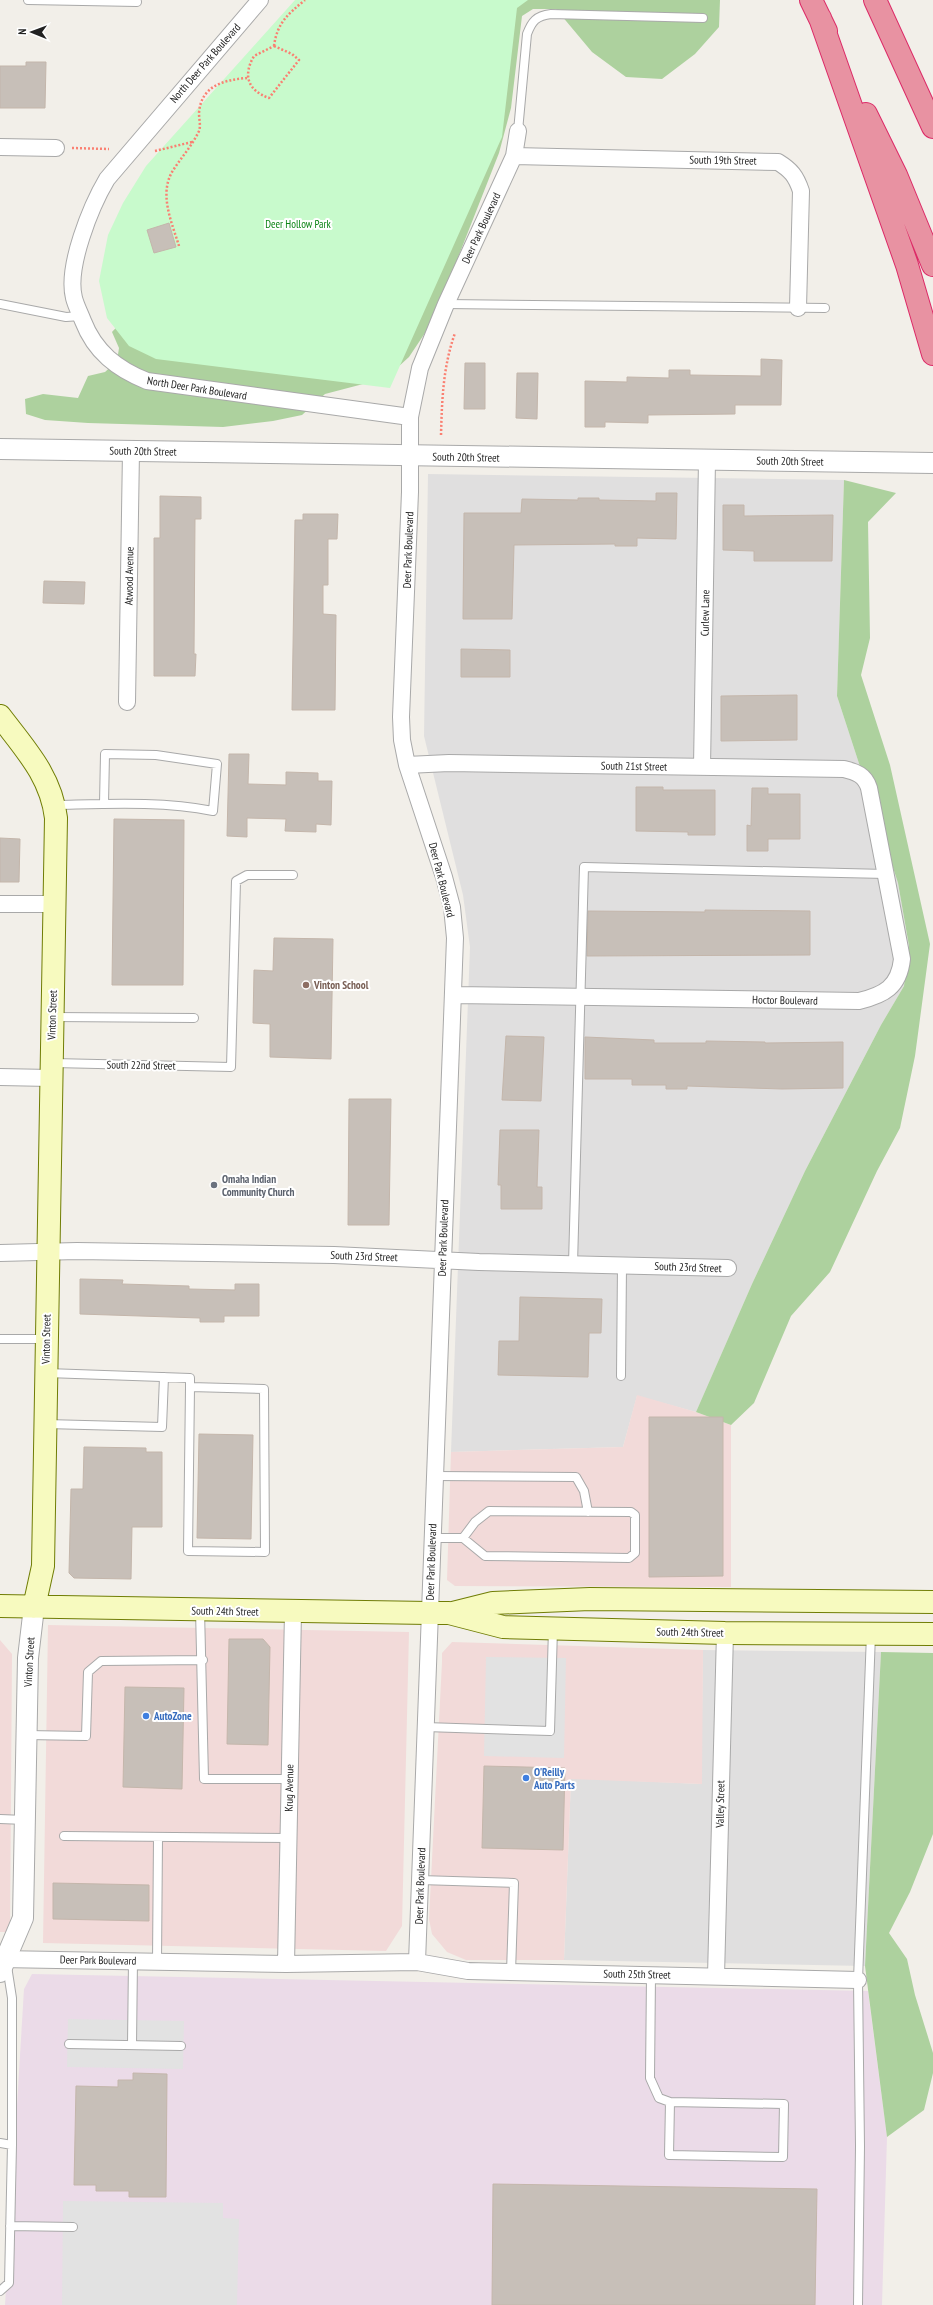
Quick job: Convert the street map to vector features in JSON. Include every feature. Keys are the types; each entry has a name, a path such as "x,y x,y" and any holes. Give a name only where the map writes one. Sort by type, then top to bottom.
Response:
{"highway":[{"path":"875,0 933,127"},
{"path":"815,9 896,175 933,265"},
{"path":"815,9 907,265 933,354"}],"main road":[{"name":"Vinton Street","path":"0,716 50,787 54,805 55,904 50,1070 43,1566 34,1607"},
{"name":"South 24th Street","path":"0,1606 292,1612 439,1613 493,1603 590,1598 926,1602"},
{"name":"South 24th Street","path":"439,1613 503,1627 725,1632 924,1634"}],"street":[{"name":"North Deer Park Boulevard","path":"260,0 129,150 107,179 97,196 81,239 74,268 74,297 88,332 99,351 114,365 148,381 410,417"},
{"name":"Deer Park Boulevard","path":"2,1963 133,1960 286,1964 418,1962 425,1727 439,1613 432,1538 455,938 452,907 444,877 407,766 402,740 400,717 410,456 410,417 420,368 446,304 514,156 518,131"},
{"path":"0,147 56,148"},
{"name":"South 19th Street","path":"514,156 778,162 789,169 797,179 801,190 798,308"},
{"name":"South 20th Street","path":"0,449 933,463"},
{"name":"Atwood Avenue","path":"127,702 131,451"},
{"name":"Curlew Lane","path":"702,767 707,460"},
{"name":"South 21st Street","path":"407,766 449,763 702,767 844,770 861,775"},
{"name":"Hoctor Boulevard","path":"454,995 859,1001 876,997 894,983 901,972 902,959 870,788 861,775"},
{"path":"0,904 55,904"},
{"name":"South 22nd Street","path":"0,1077 50,1070"},
{"name":"South 23rd Street","path":"0,1253 77,1251 334,1255 442,1260 728,1268"},
{"name":"Vinton Street","path":"2,1963 23,1918 28,1658 34,1607"},
{"name":"Krug Avenue","path":"286,1964 292,1612"},
{"name":"Valley Street","path":"716,1976 725,1632"},
{"name":"South 25th Street","path":"418,1962 468,1971 858,1980"}],"lane":[{"path":"28,0 137,2"},
{"path":"518,131 527,34 532,22 539,16 550,14 703,18"},
{"path":"0,304 66,317 82,316"},
{"path":"446,304 825,308"},
{"path":"54,805 169,805 213,811 218,764 156,755 105,754 104,804"},
{"path":"574,1264 584,867 886,874"},
{"name":"South 22nd Street","path":"50,1070 231,1067 236,882 247,875 293,875"},
{"path":"52,1018 194,1018"},
{"path":"621,1376 622,1265"},
{"path":"0,1339 46,1339"},
{"path":"46,1373 190,1378 188,1551 265,1552 264,1389 190,1387"},
{"path":"45,1424 162,1426 164,1377"},
{"path":"434,1476 576,1477 584,1491 588,1512"},
{"path":"432,1538 463,1538 485,1556 629,1558 635,1553 635,1515 631,1512 489,1511 475,1522 463,1538"},
{"path":"200,1610 204,1779 290,1779"},
{"path":"425,1727 550,1731 553,1629"},
{"path":"858,2305 860,2146 858,1980 871,1633"},
{"path":"26,1735 86,1736 88,1672 100,1661 202,1660"},
{"path":"0,1819 25,1820"},
{"path":"64,1836 289,1838"},
{"path":"157,1961 158,1838"},
{"path":"420,1880 514,1883 511,1972"},
{"path":"132,2045 133,1960"},
{"path":"0,2291 9,2283 12,2145 12,1998 2,1963"},
{"path":"651,1975 650,2078 659,2098 670,2102 784,2104 783,2157 670,2155 670,2102"},
{"path":"69,2044 181,2046"},
{"path":"0,2143 12,2145"},
{"path":"10,2226 73,2227"}],"path":[{"path":"274,46 275,33 281,20 305,0"},
{"path":"247,78 250,64 254,56 274,46"},
{"path":"247,78 263,96 269,98 299,60 292,54 274,46"},
{"path":"179,246 169,213 167,194 171,174 200,130 201,101 207,92 217,84 230,79 247,78"},
{"path":"151,153 192,142"},
{"path":"56,148 129,150"},
{"path":"441,435 442,389 446,358 466,304"}],"shaded area":[{"path":"428,474 844,480 837,696 898,883 909,946 904,986 881,1025 805,1171 752,1284 696,1412 637,1396 623,1447 451,1452 470,947 463,895 424,736"},
{"path":"637,1395 696,1412 731,1425 731,1587 455,1586 447,1580 451,1452 623,1447"},
{"path":"48,1625 409,1632 402,1926 386,1951 43,1943"},
{"path":"0,1640 12,1654 10,1932 0,1932"},
{"path":"452,1642 703,1650 702,1784 571,1779 564,1960 466,1960 447,1952 432,1934 429,1919 442,1653"},
{"path":"703,1650 881,1652 865,1966 564,1960 571,1778 701,1784"},
{"path":"486,1657 566,1658 564,1758 484,1756"},
{"path":"32,1974 868,1991 887,2137 882,2305 5,2305 24,1989"},
{"path":"68,2019 184,2021 183,2069 67,2067"},
{"path":"63,2201 223,2203 223,2218 239,2219 237,2305 62,2305"}],"green space":[{"name":"Deer Hollow Park","path":"295,0 528,0 517,8 502,137 390,388 156,359 129,346 107,318 99,281 108,235 123,203 146,166"},
{"name":"Deer Hollow Park","path":"425,0 720,0 719,27 695,54 662,79 626,77 592,52 556,9 533,9 522,16 511,108 499,153 457,260 427,330 409,357 386,378 325,394 302,415 273,421 223,427 88,423 45,420 26,414 25,399 43,394 78,398 88,376 105,372 117,361 119,348 112,332"},
{"path":"844,480 896,493 868,522 870,638 861,675 890,765 930,944 915,1056 900,1128 877,1171 830,1272 791,1316 754,1403 731,1425 696,1412 752,1284 805,1171 881,1025 904,986 909,946 898,883 837,696"},
{"path":"881,1652 933,1653 933,1834 910,1892 889,1933 907,1959 915,1995 933,2053 933,2073 924,2110 887,2137 865,1966"}],"building":[{"path":"26,62 46,62 45,108 0,108 0,66 26,66"},
{"path":"169,223 176,247 154,253 147,230"},
{"path":"761,359 782,360 781,405 735,405 735,414 648,415 648,423 605,422 605,427 585,427 585,381 627,382 627,377 669,378 669,370 690,370 690,375 761,376"},
{"path":"465,363 485,363 485,409 464,409"},
{"path":"517,373 538,373 537,419 516,418"},
{"path":"656,493 677,493 676,539 637,538 637,546 615,546 615,544 514,545 512,619 463,619 464,513 521,513 522,499 578,500 578,498 599,498 599,500 656,501"},
{"path":"160,496 201,497 201,519 195,519 195,676 154,676 154,538 160,538"},
{"path":"723,505 744,505 744,516 833,515 832,561 754,561 754,551 723,550"},
{"path":"303,514 338,514 337,539 328,539 328,585 323,585 323,614 336,615 335,710 292,710 295,520 303,520"},
{"path":"44,581 85,582 84,604 43,603"},
{"path":"461,649 510,650 510,677 461,677"},
{"path":"797,695 797,740 721,741 721,696"},
{"path":"229,754 249,754 248,784 286,785 286,772 318,773 318,781 332,781 331,825 316,824 316,832 285,831 286,819 247,818 247,837 227,836"},
{"path":"636,787 663,787 663,790 715,790 715,835 688,835 688,832 636,831"},
{"path":"752,788 768,788 768,794 800,794 800,839 768,839 768,851 747,851 747,825 751,826"},
{"path":"114,819 184,820 183,985 112,985"},
{"path":"0,838 20,839 19,882 0,882"},
{"path":"705,910 810,911 810,955 587,956 588,911 705,912"},
{"path":"274,938 333,939 331,1059 270,1057 270,1024 253,1023 254,970 273,971"},
{"path":"506,1036 544,1037 541,1101 502,1100"},
{"path":"585,1037 654,1040 654,1043 706,1043 706,1041 765,1043 843,1042 843,1088 782,1089 687,1086 687,1089 666,1089 666,1085 632,1085 632,1079 585,1079"},
{"path":"349,1099 391,1099 389,1225 348,1225"},
{"path":"500,1130 539,1130 537,1187 542,1187 542,1209 501,1209 501,1185 498,1185"},
{"path":"80,1279 123,1280 122,1284 189,1286 189,1289 235,1290 235,1284 259,1284 259,1316 224,1316 224,1322 200,1322 200,1318 80,1314"},
{"path":"520,1297 602,1299 601,1333 589,1333 588,1377 498,1375 499,1341 519,1341"},
{"path":"649,1417 723,1417 723,1576 649,1577"},
{"path":"199,1434 253,1435 251,1539 197,1538"},
{"path":"84,1447 146,1448 146,1452 162,1452 162,1527 132,1527 131,1579 74,1578 69,1573 71,1489 83,1489"},
{"path":"229,1639 263,1639 270,1647 268,1745 227,1744"},
{"path":"125,1687 184,1688 182,1789 123,1787"},
{"path":"484,1766 565,1768 563,1850 482,1848"},
{"path":"53,1883 149,1885 149,1921 53,1919"},
{"path":"133,2073 167,2074 166,2197 129,2197 129,2191 96,2191 96,2185 74,2185 76,2086 118,2087 118,2080 133,2080"},
{"path":"493,2184 817,2189 815,2305 492,2305"}],"place":[{"name":"Vinton School","path":"306,985"},
{"name":"Omaha Indian Community Church","path":"214,1185"},
{"name":"AutoZone","path":"146,1716"},
{"name":"O'Reilly Auto Parts","path":"526,1778"}]}
